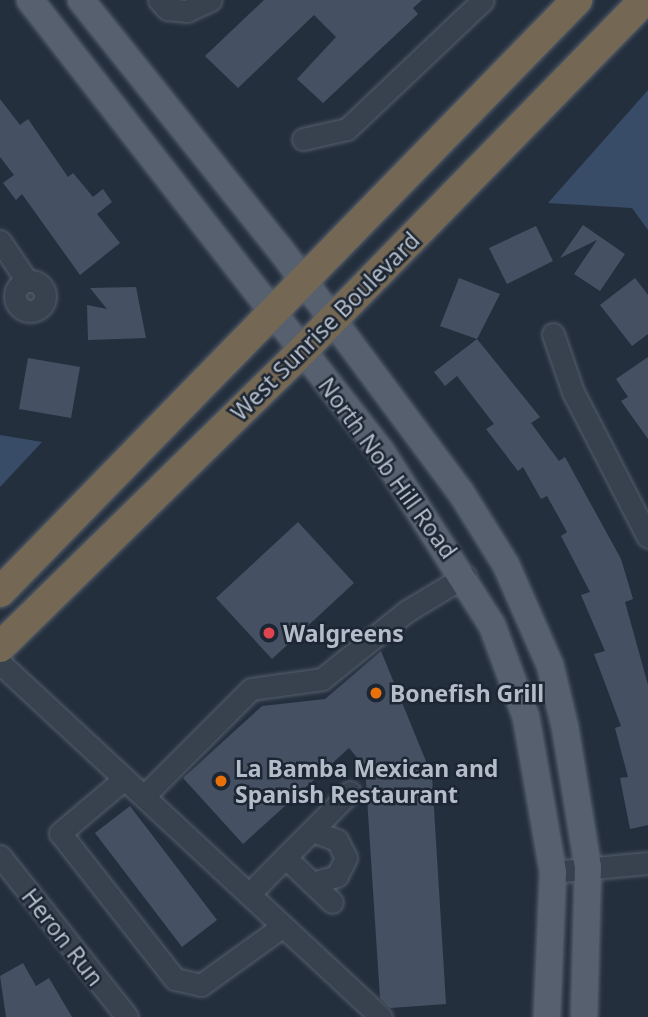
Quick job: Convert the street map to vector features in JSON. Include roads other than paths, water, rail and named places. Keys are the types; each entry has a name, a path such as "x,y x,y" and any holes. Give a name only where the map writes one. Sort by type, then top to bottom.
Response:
{"highway":[{"path":"0,592 270,310 577,0"},
{"name":"West Sunrise Boulevard","path":"0,647 302,351 644,0"}],"main road":[{"name":"North Nob Hill Road","path":"30,0 381,451 465,576 515,678 537,765 553,872 547,1017"},
{"name":"North Nob Hill Road","path":"81,0 302,279 460,491 525,604 562,714 588,867 584,1017"}],"street":[{"path":"159,0 167,9 187,10 211,0"},
{"path":"303,139 347,129 483,0"},
{"path":"0,241 27,281"},
{"path":"553,334 573,392 648,537"},
{"path":"144,796 251,689 322,679 407,611 465,576"},
{"path":"0,663 382,1017"},
{"path":"124,779 60,833 175,979 201,985 284,926"},
{"path":"250,893 350,792"},
{"path":"312,831 337,840 346,858 337,876 313,883"},
{"name":"Heron Run","path":"0,856 127,1017"},
{"path":"285,857 332,902"},
{"path":"553,872 648,863"}],"water":[{"path":"648,90 648,230 632,208 548,203"},
{"path":"0,435 42,442 0,487"}],"place":[{"name":"Walgreens","path":"269,633"},
{"name":"Bonefish Grill","path":"376,693"},
{"name":"La Bamba Mexican and Spanish Restaurant","path":"221,781"}]}
